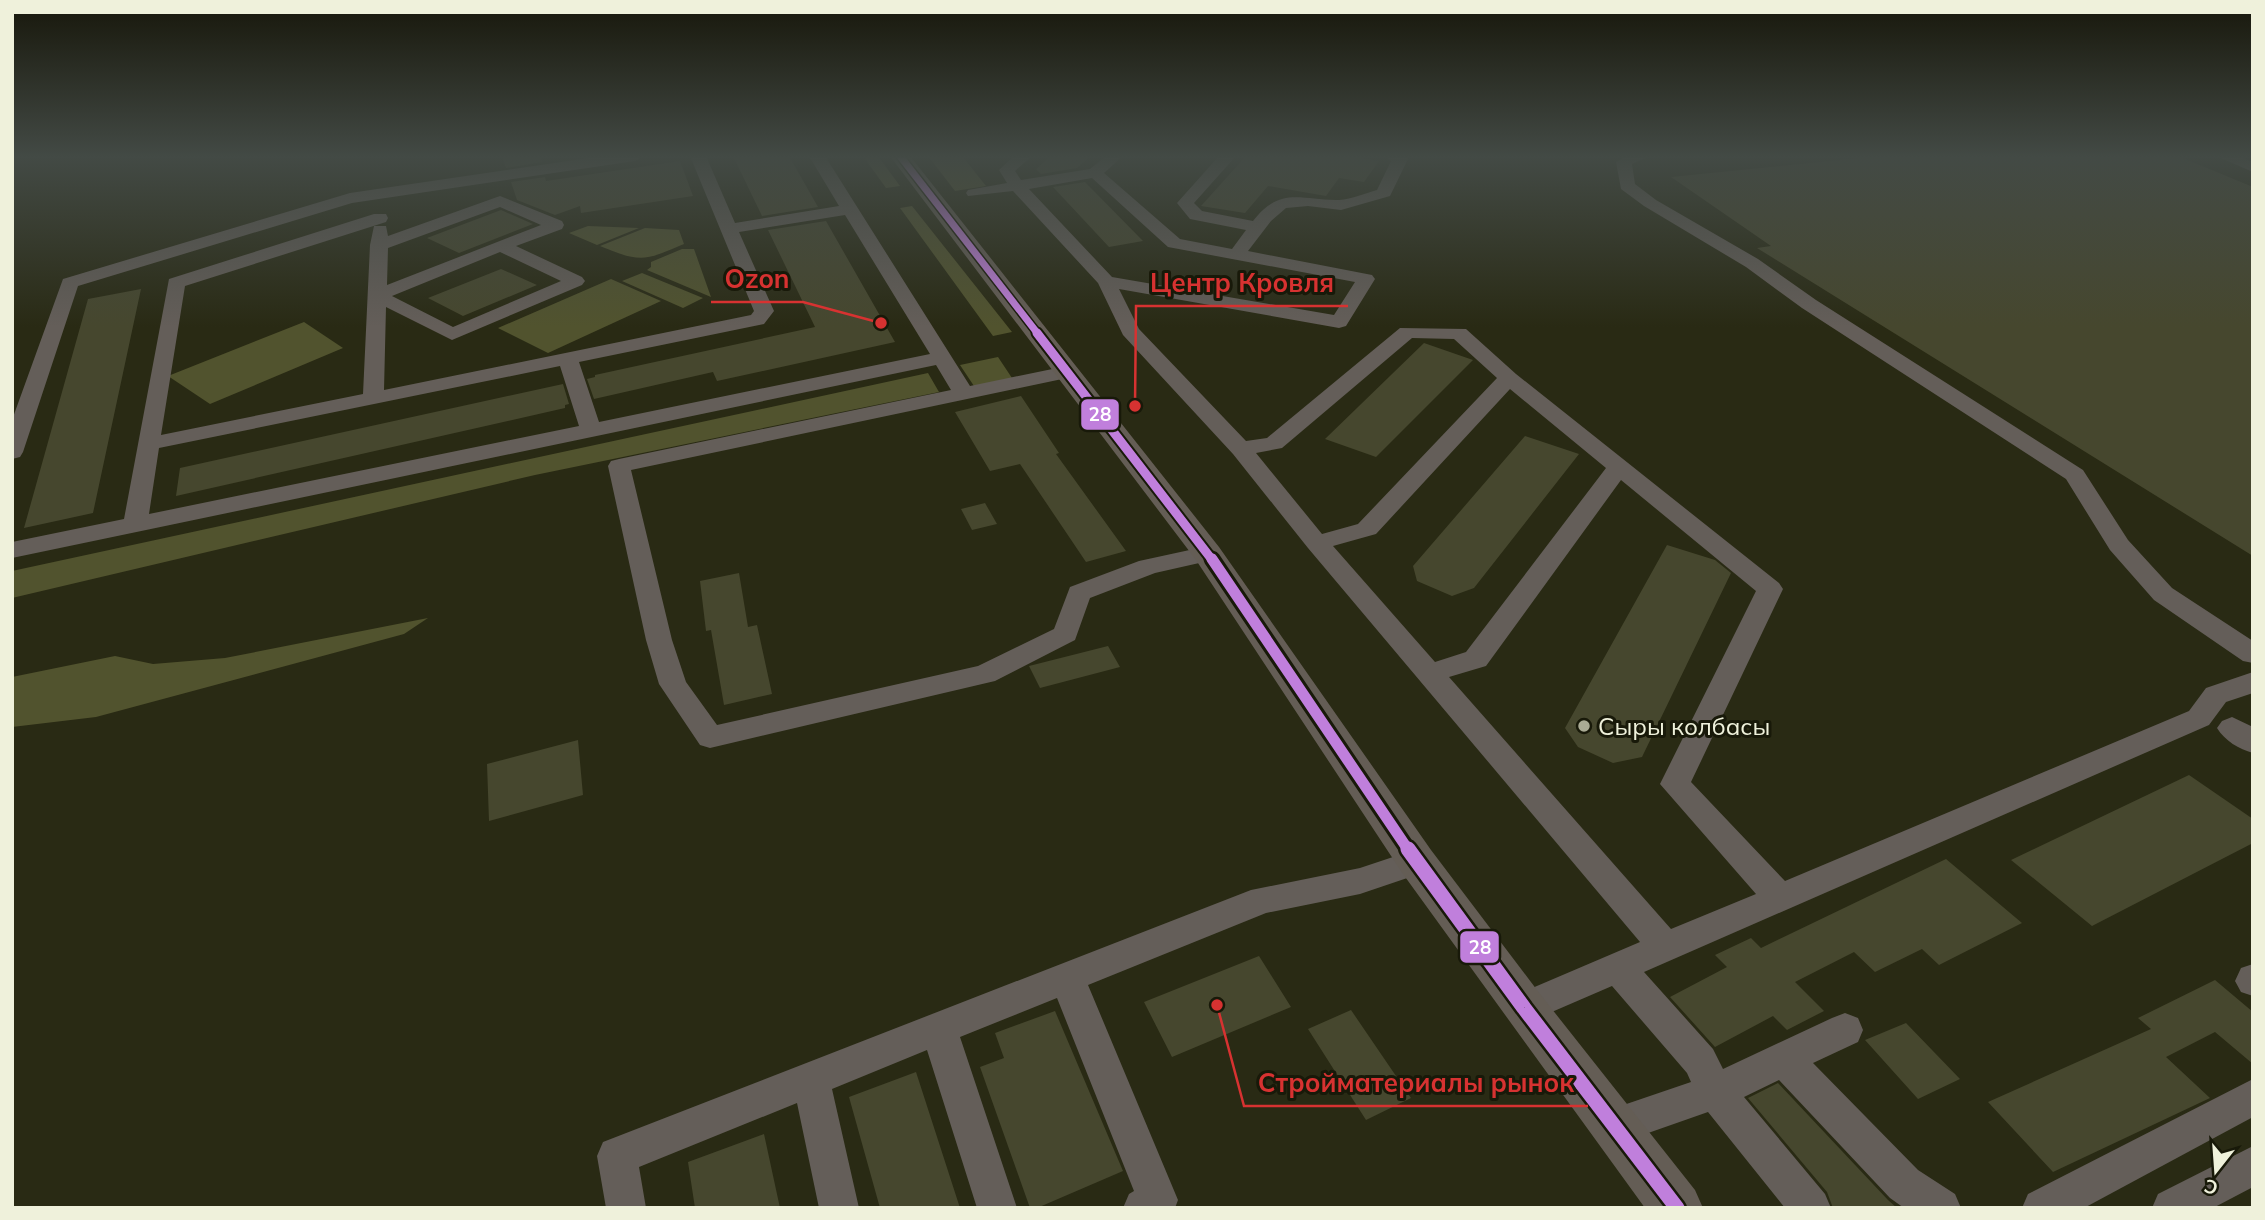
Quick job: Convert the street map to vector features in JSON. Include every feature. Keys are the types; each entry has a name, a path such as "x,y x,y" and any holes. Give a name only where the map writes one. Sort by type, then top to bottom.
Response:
{"main road":[{"path":"944,213 1208,554 1417,862 1524,1008 1677,1208"}],"street":[{"path":"12,452 70,284 301,213"},
{"path":"379,245 467,213"},
{"path":"377,295 556,225 528,213"},
{"path":"1236,255 1271,213"},
{"path":"377,295 452,334 576,281 501,247"},
{"path":"1784,1059 1904,1184 1941,1208"}],"lane":[{"path":"373,399 380,213"},
{"path":"148,444 750,323 761,318 764,311 722,213"},
{"path":"729,229 826,213"},
{"path":"852,213 964,394"},
{"path":"1042,213 1106,281 1130,331 1241,449 1317,543 1665,947"},
{"path":"1106,281 1339,322 1366,279 1174,243 1140,213"},
{"path":"1194,213 1257,227"},
{"path":"1667,213 1752,263 1809,304 2075,475 2119,545 2163,594 2253,654"},
{"path":"135,526 176,283 380,218"},
{"path":"1241,449 1274,443 1406,332 1459,333 1508,378 1770,589 1675,784 1780,898"},
{"path":"12,551 942,358"},
{"path":"568,359 591,431"},
{"path":"1068,372 619,466 659,640 673,684 709,737 985,674 1066,634 1079,593 1148,567 1208,554"},
{"path":"1317,543 1367,529 1508,378"},
{"path":"1430,673 1476,659 1619,467"},
{"path":"1524,1008 2199,718 2216,695 2253,682"},
{"path":"626,1208 617,1156 1263,900 1360,881 1417,862"},
{"path":"1618,968 1700,1061 1715,1092 1811,1208"},
{"path":"1067,978 1158,1200 1143,1208"},
{"path":"939,1029 997,1208"},
{"path":"1614,1126 1715,1092 1845,1030"},
{"path":"811,1080 839,1208"},
{"path":"2042,1208 2253,1097"},
{"path":"2172,1208 2253,1165"}],"green space":[{"path":"904,213 918,213 1012,332 993,336"},
{"path":"588,226 639,228 597,245 569,233"},
{"path":"645,228 679,230 684,244 642,258 600,246"},
{"path":"682,249 694,249 711,297 647,270 651,267 651,262"},
{"path":"642,273 703,298 683,308 622,281"},
{"path":"611,279 661,301 548,353 498,328"},
{"path":"304,322 343,348 210,404 168,376"},
{"path":"998,357 1012,378 974,386 960,365"},
{"path":"928,373 939,392 535,475 12,598 12,571"},
{"path":"428,618 404,634 96,717 12,727 12,677 115,656 153,664 225,658"}],"building":[{"path":"493,213 508,213 533,224 459,253 427,238"},
{"path":"761,213 781,213 762,216"},
{"path":"1077,213 1115,213 1143,241 1109,247"},
{"path":"1723,213 2253,213 2253,556 1757,248 1771,246"},
{"path":"826,221 895,342 717,381 713,372 594,399 587,379 595,375 815,327 768,230"},
{"path":"501,269 537,285 463,316 428,298"},
{"path":"141,289 93,513 24,528 88,299"},
{"path":"1424,343 1473,360 1376,457 1325,439"},
{"path":"563,384 569,404 565,405 565,408 176,496 180,468"},
{"path":"1021,396 1059,453 1056,454 1126,551 1086,562 1020,464 990,471 955,412"},
{"path":"1525,436 1579,454 1474,588 1452,596 1417,581 1413,566"},
{"path":"985,503 997,524 972,530 961,509"},
{"path":"1667,545 1715,560 1731,573 1642,757 1613,763 1578,747 1565,728"},
{"path":"739,573 748,627 757,625 772,694 724,705 711,630 706,631 700,581"},
{"path":"1108,646 1120,667 1040,688 1029,666"},
{"path":"578,740 583,795 489,821 487,764"},
{"path":"2189,775 2253,819 2253,843 2092,926 2011,860"},
{"path":"1946,859 2022,923 1939,965 1922,949 1875,972 1854,952 1795,982 1824,1011 1787,1030 1773,1016 1715,1047 1670,997 1727,967 1715,955 1751,938 1761,948"},
{"path":"1259,956 1291,1007 1172,1057 1144,1002"},
{"path":"2215,980 2253,1012 2253,1064 2215,1032 2166,1057 2210,1098 2053,1172 1988,1102 2151,1029 2138,1018"},
{"path":"1351,1010 1411,1098 1366,1120 1308,1029"},
{"path":"1055,1011 1123,1171 1037,1208 1030,1208 980,1067 1004,1058 995,1033"},
{"path":"1906,1023 1960,1079 1918,1099 1865,1040"},
{"path":"916,1072 960,1208 880,1208 849,1097"},
{"path":"1778,1083 1897,1208 1833,1208 1827,1192 1748,1098"},
{"path":"764,1134 780,1208 695,1208 688,1162"}],"transit line":[{"name":"28","path":"944,213 1208,554 1417,862 1524,1008 1677,1208"}],"place":[{"name":"Ozon","path":"881,323"},
{"name":"Центр Кровля","path":"1135,406"},
{"name":"Сыры колбасы","path":"1584,726"},
{"name":"Стройматериалы рынок","path":"1217,1005"}]}
